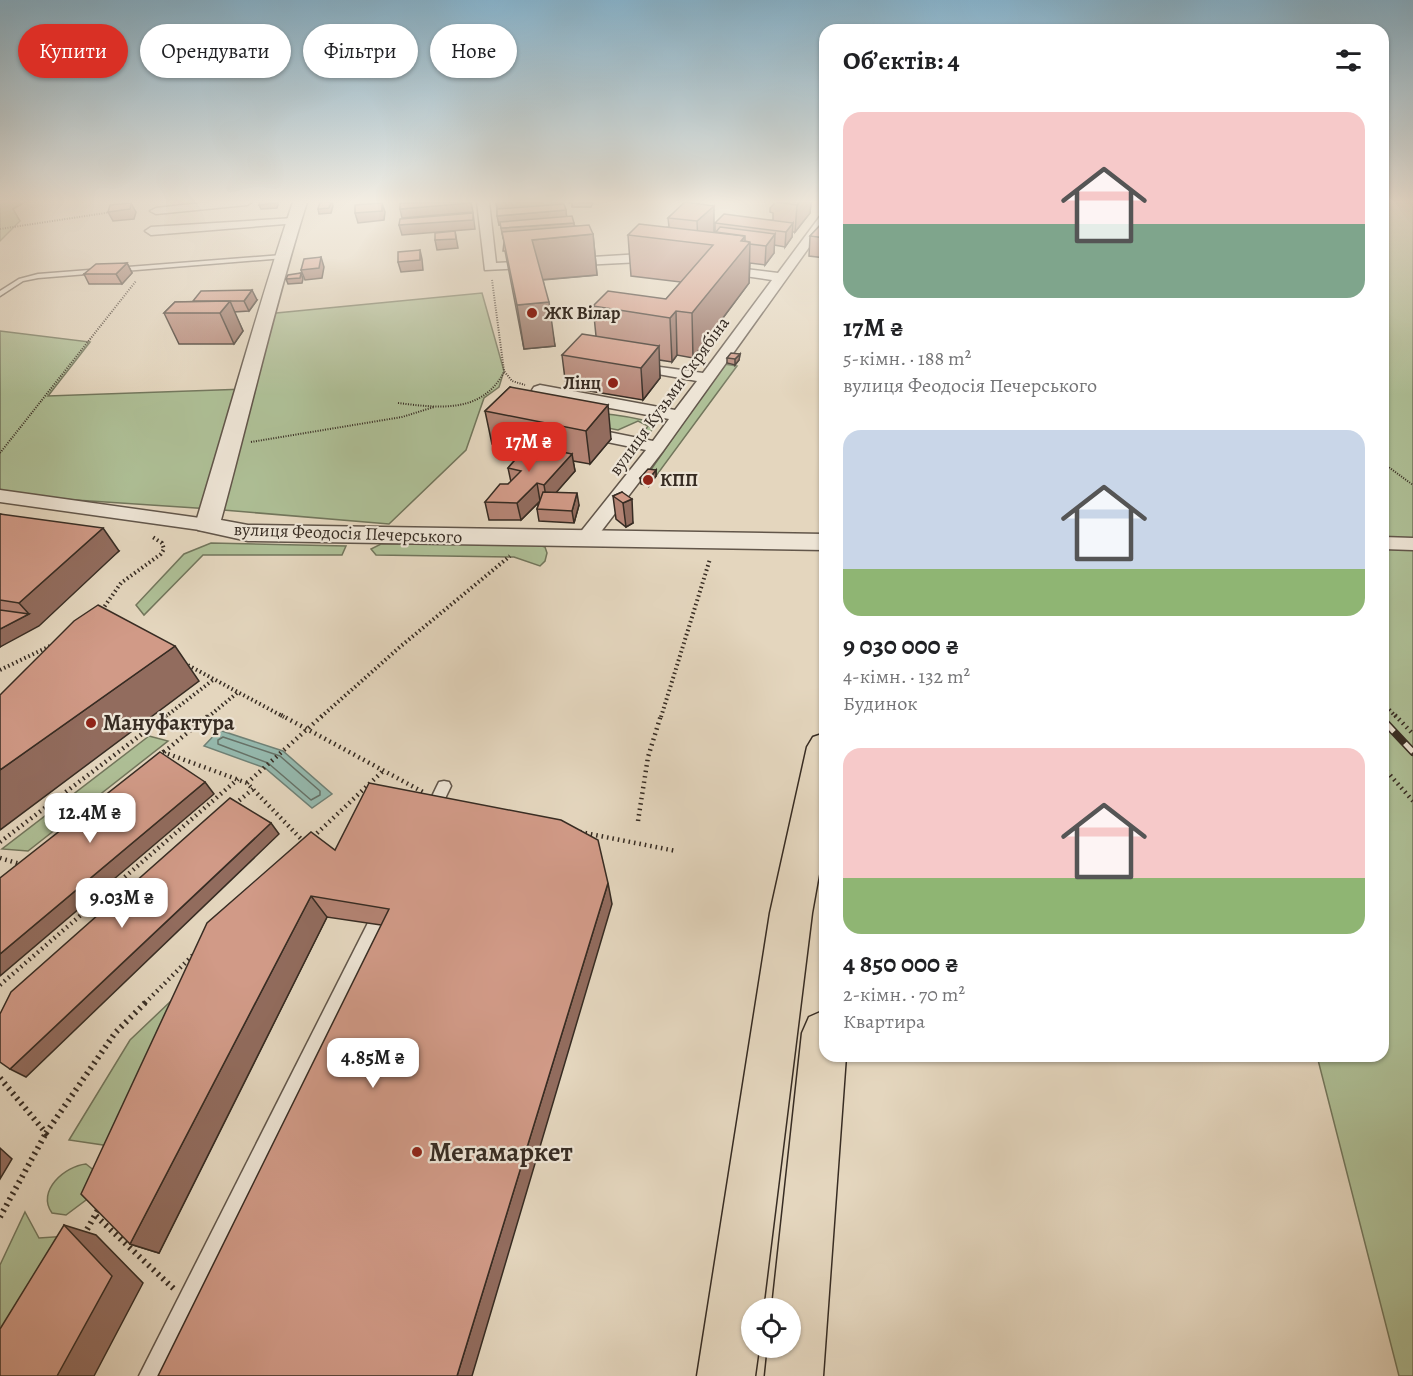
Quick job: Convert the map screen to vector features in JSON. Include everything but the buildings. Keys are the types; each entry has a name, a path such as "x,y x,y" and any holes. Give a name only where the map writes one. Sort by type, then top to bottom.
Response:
{"main road":[{"path":"726,1376 791,913 819,776"},
{"path":"794,1376 822,1062"}],"street":[{"name":"вулиця Феодосія Печерського","path":"279,266 207,525 248,533 819,542"},
{"path":"490,267 503,266"},
{"path":"701,266 780,277"},
{"name":"вулиця Кузьми Скрябіна","path":"585,538 657,447 788,266"},
{"path":"617,363 707,378"},
{"path":"540,390 679,416"},
{"path":"561,427 657,447"},
{"path":"0,496 207,525"},
{"path":"1389,543 1412,545"}],"lane":[{"path":"0,294 21,280 38,276 159,266"},
{"path":"427,821 441,793"},
{"path":"150,1376 389,896"}],"path":[{"path":"0,453 149,267"},
{"path":"229,444 365,423 484,398 499,387 504,371 490,267"},
{"path":"504,371 512,381 540,390"},
{"path":"398,403 434,407"},
{"path":"1389,467 1413,485"},
{"path":"99,616 107,598 129,577 153,564 160,556 164,549 162,543 147,535"},
{"path":"247,783 306,729 524,543 526,538"},
{"path":"638,821 648,757 716,540"},
{"path":"0,670 52,645"},
{"path":"182,662 383,771 441,793"},
{"path":"0,842 213,680"},
{"path":"154,759 237,693"},
{"path":"1389,709 1413,734"},
{"path":"160,720 194,728"},
{"path":"163,752 247,783 306,844"},
{"path":"298,852 383,771"},
{"path":"1389,774 1413,801"},
{"path":"0,985 238,779"},
{"path":"227,811 254,788"},
{"path":"574,831 676,851"},
{"path":"13,869 29,857"},
{"path":"0,858 20,864"},
{"path":"0,1216 46,1132 115,1033 198,950"},
{"path":"0,1078 46,1132"},
{"path":"78,1246 100,1205"},
{"path":"96,1216 187,1302"}],"green space":[{"path":"1389,266 1413,266 1413,1376 1399,1376 1319,1062 1389,1062"},
{"path":"482,293 504,371 499,387 484,398 466,450 389,524 0,495 0,331 90,342 48,396 246,389 266,314"},
{"path":"724,364 737,366 656,476 648,474"},
{"path":"519,411 604,414 654,423 655,426 647,436 643,434 648,426 638,421 618,430"},
{"path":"211,543 346,546 342,555 203,555 144,615 136,605 184,554"},
{"path":"381,544 536,544 545,547 547,553 545,561 540,566 514,557 376,555 371,549"},
{"path":"149,736 168,741 28,851 2,849"},
{"path":"192,981 113,1162 103,1145 69,1140 130,1040"},
{"path":"86,1164 96,1172 90,1197 66,1215 52,1213 48,1205 50,1188 70,1169"},
{"path":"25,1212 39,1238 68,1236 0,1343 0,1265"}],"water":[{"path":"219,730 283,751 332,794 312,808 265,768 204,746"}],"railway":[{"path":"1389,726 1413,752"}],"place":[{"name":"ЖК Вілар","path":"532,313"},
{"name":"Лінц","path":"613,383"},
{"name":"КПП","path":"648,480"},
{"name":"Мануфактура","path":"91,723"},
{"name":"Мегамаркет","path":"417,1152"}]}
